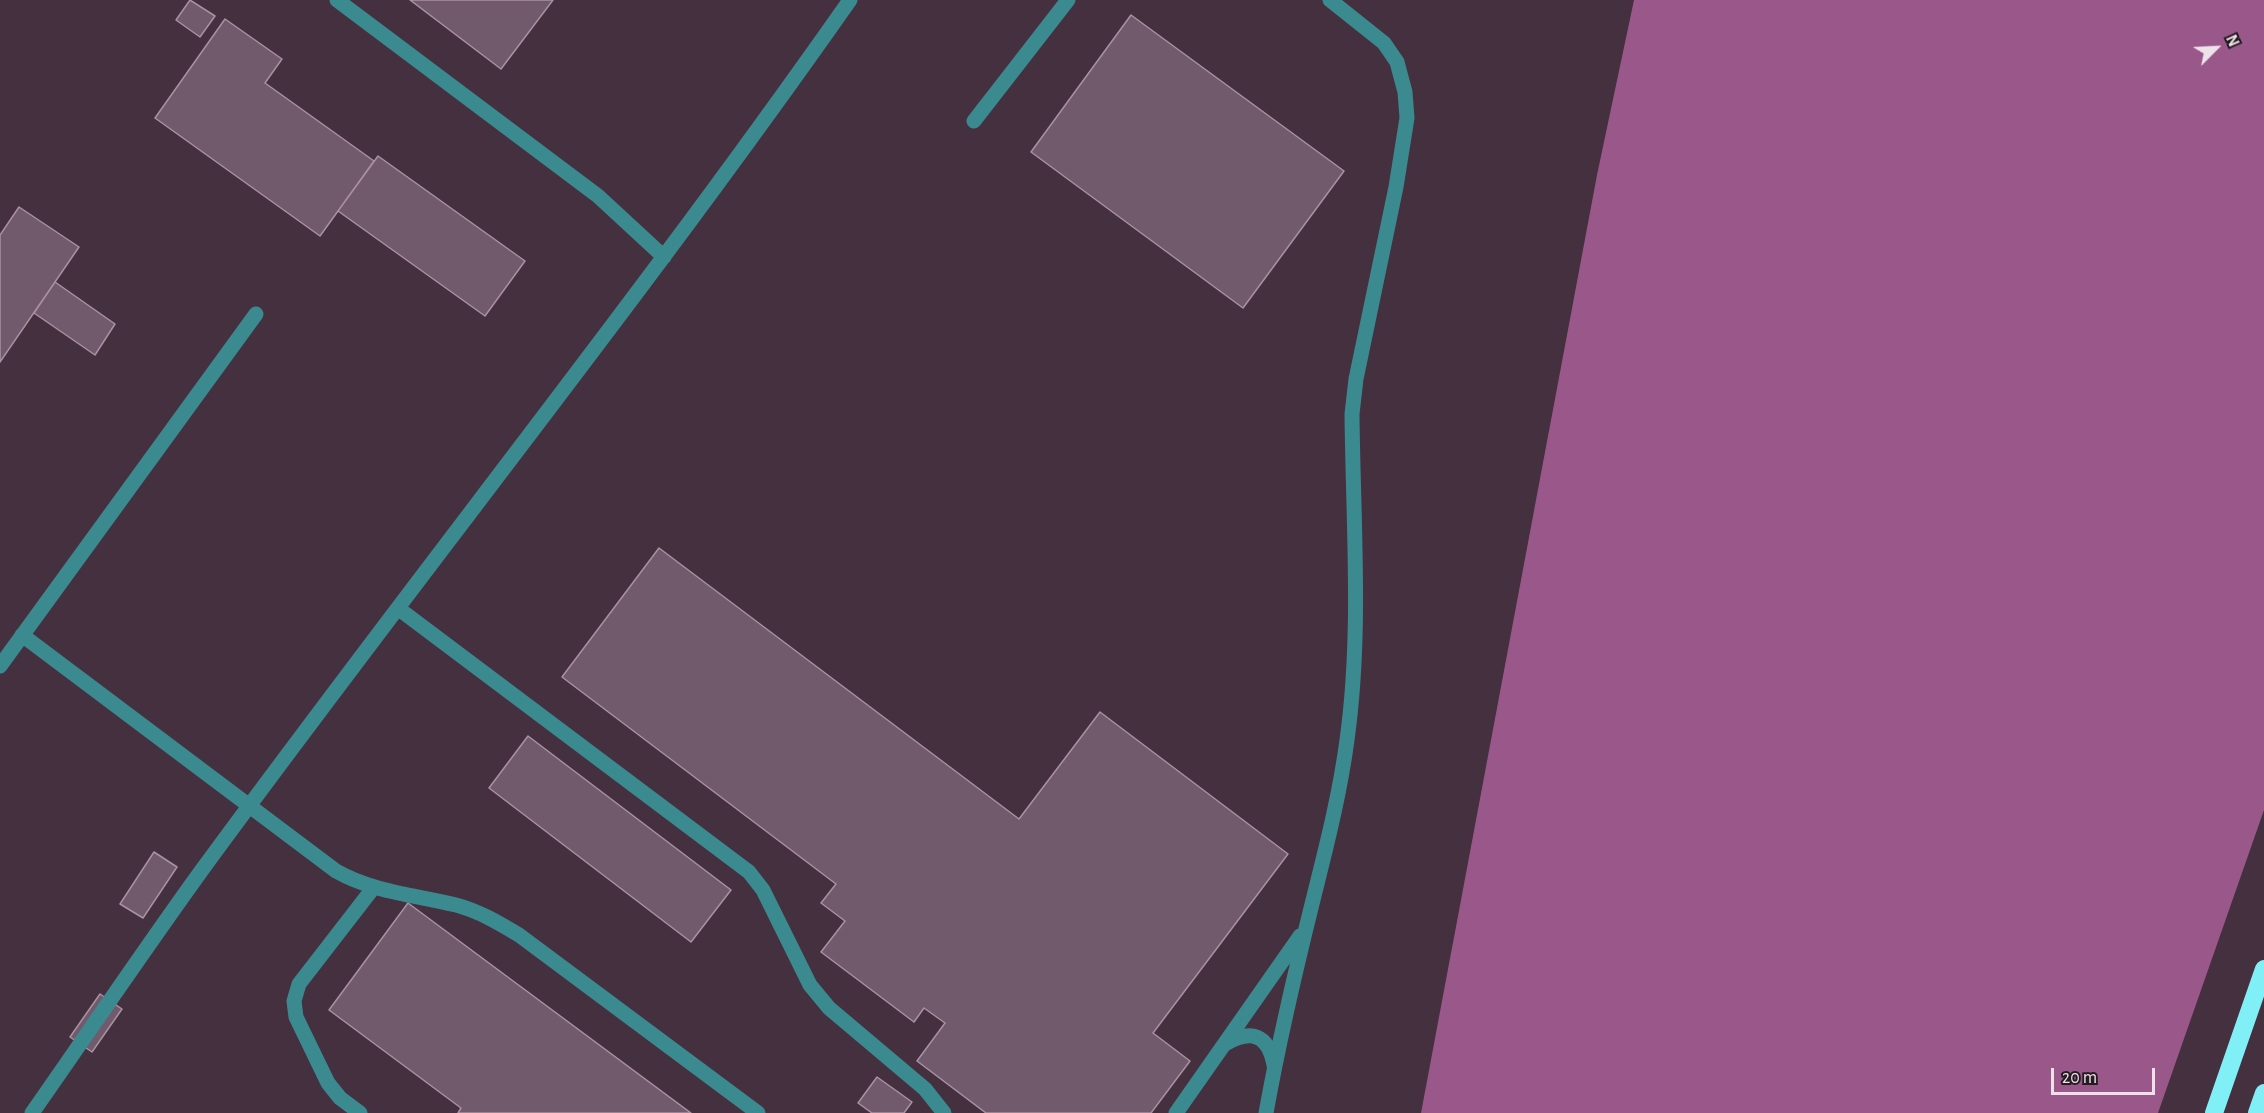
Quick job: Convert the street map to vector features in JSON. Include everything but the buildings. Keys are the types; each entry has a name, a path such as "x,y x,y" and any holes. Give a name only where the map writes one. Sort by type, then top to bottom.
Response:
{"highway":[{"path":"2214,1113 2264,969"},
{"path":"2257,1113 2264,1093"}],"lane":[{"path":"337,0 598,196 664,257"},
{"path":"32,1113 199,875 664,257 850,0"},
{"path":"974,121 1068,0"},
{"path":"1266,1113 1274,1065 1336,804 1353,693 1356,641 1352,414 1356,379 1396,187 1407,118 1405,92 1397,62 1384,42 1330,0"},
{"path":"0,666 256,314"},
{"path":"399,609 749,872 763,890 810,985 829,1008 925,1089 945,1113"},
{"path":"22,635 336,871 353,881 458,906 490,918 519,935 758,1113"},
{"path":"360,1113 340,1098 328,1083 296,1017 294,1001 299,984 374,887"},
{"path":"1176,1113 1306,928"},
{"path":"1224,1045 1243,1035 1260,1038 1268,1045 1274,1065"}],"shaded area":[{"path":"1634,0 2264,0 2264,810 2158,1113 1421,1113 1597,175"}]}
